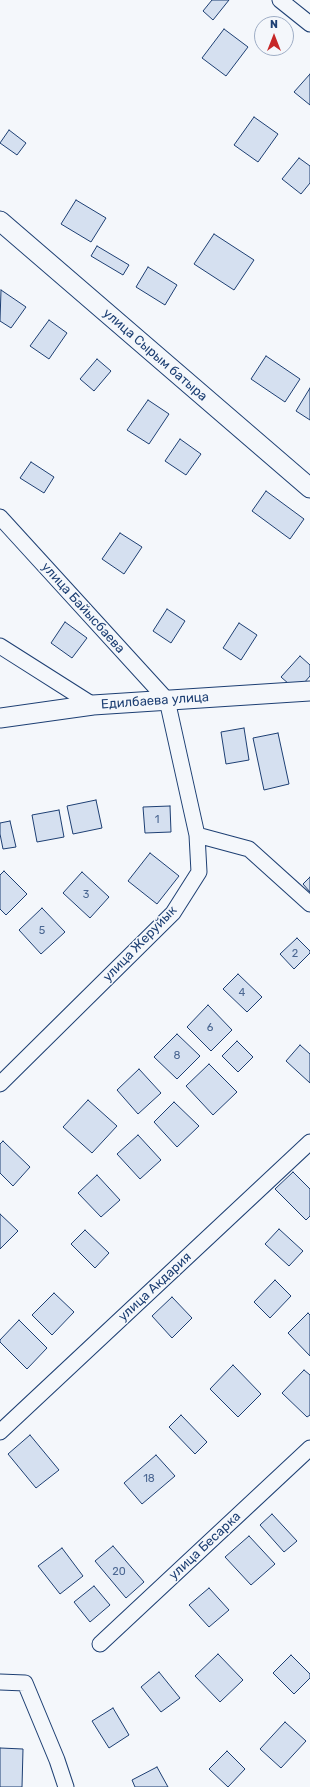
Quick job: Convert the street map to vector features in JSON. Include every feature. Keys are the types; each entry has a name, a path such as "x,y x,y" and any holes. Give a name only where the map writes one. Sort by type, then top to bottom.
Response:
{"street":[{"path":"280,0 310,24"},
{"name":"улица Сырым батыра","path":"0,221 310,488"},
{"name":"улица Байысбаева","path":"0,517 167,700"},
{"path":"0,646 93,705"},
{"name":"Едилбаева улица","path":"0,718 93,705 310,691"},
{"name":"улица Жеруйык","path":"0,1084 173,913 199,872 197,835 167,700"},
{"path":"197,835 249,849 310,904"},
{"name":"улица Акдария","path":"0,1432 310,1142"},
{"name":"улица Бесарка","path":"100,1644 310,1448"},
{"path":"0,1682 25,1683 57,1760 66,1787"}],"building":[{"path":"212,0 229,0 213,20 203,11"},
{"path":"224,29 248,47 226,76 202,58"},
{"path":"310,74 310,105 294,92"},
{"path":"254,117 278,134 258,162 234,145"},
{"path":"9,130 26,143 17,155 0,143"},
{"path":"299,158 310,166 310,183 301,194 282,179"},
{"path":"76,200 106,218 91,242 61,224"},
{"path":"214,234 254,260 234,290 194,264"},
{"path":"97,246 129,265 123,275 91,256"},
{"path":"148,267 177,285 165,305 136,287"},
{"path":"1,290 26,307 11,328 0,321"},
{"path":"49,320 67,333 49,359 30,346"},
{"path":"266,356 300,379 285,402 251,379"},
{"path":"97,359 111,371 94,391 80,379"},
{"path":"310,388 310,420 296,411"},
{"path":"148,400 169,414 149,444 127,430"},
{"path":"180,439 201,454 186,475 165,461"},
{"path":"31,462 54,477 44,493 20,478"},
{"path":"266,491 304,519 290,539 252,511"},
{"path":"120,533 142,547 124,574 102,559"},
{"path":"167,609 185,621 171,643 153,631"},
{"path":"65,622 87,638 72,658 51,643"},
{"path":"239,623 257,635 241,660 223,648"},
{"path":"300,656 310,665 310,676 297,691 281,677"},
{"path":"244,728 249,760 226,764 221,732"},
{"path":"278,733 289,784 264,790 253,738"},
{"path":"96,800 102,828 73,834 67,806"},
{"path":"170,806 171,832 145,833 143,807"},
{"path":"59,810 64,837 37,842 32,815"},
{"path":"10,821 16,847 3,849 0,834 0,823"},
{"path":"150,853 179,876 157,904 128,881"},
{"path":"4,871 27,894 6,915 0,909 0,875"},
{"path":"82,872 109,897 90,918 63,893"},
{"path":"310,877 310,892 303,884"},
{"path":"42,908 65,932 41,954 19,930"},
{"path":"297,938 310,951 310,953 294,969 280,954"},
{"path":"238,974 262,997 247,1012 223,989"},
{"path":"208,1005 232,1030 211,1051 187,1027"},
{"path":"177,1034 200,1056 177,1079 154,1057"},
{"path":"237,1041 253,1057 238,1072 222,1056"},
{"path":"300,1045 310,1054 310,1083 286,1061"},
{"path":"209,1064 237,1092 213,1115 186,1086"},
{"path":"139,1069 161,1093 138,1114 117,1090"},
{"path":"88,1100 117,1126 92,1153 63,1127"},
{"path":"174,1102 199,1126 177,1147 154,1122"},
{"path":"138,1135 161,1160 140,1179 117,1154"},
{"path":"3,1141 30,1167 13,1186 0,1173 0,1144"},
{"path":"293,1172 310,1189 310,1216 306,1220 275,1189"},
{"path":"97,1175 120,1200 101,1217 78,1193"},
{"path":"0,1214 18,1231 0,1249"},
{"path":"279,1229 303,1251 289,1266 265,1244"},
{"path":"85,1230 109,1253 95,1268 71,1244"},
{"path":"275,1280 291,1296 270,1318 254,1302"},
{"path":"54,1293 74,1312 52,1335 32,1315"},
{"path":"172,1297 192,1318 172,1338 152,1316"},
{"path":"308,1313 310,1315 310,1356 288,1333"},
{"path":"19,1320 47,1348 27,1369 0,1342 0,1340"},
{"path":"233,1365 261,1394 238,1417 210,1389"},
{"path":"304,1370 310,1375 310,1415 307,1417 282,1393"},
{"path":"181,1415 207,1442 195,1454 169,1427"},
{"path":"30,1435 59,1470 36,1488 8,1454"},
{"path":"156,1455 175,1476 142,1504 124,1483"},
{"path":"272,1514 297,1541 284,1552 260,1525"},
{"path":"249,1536 275,1564 251,1585 225,1557"},
{"path":"113,1546 144,1582 126,1598 95,1561"},
{"path":"62,1548 83,1576 60,1594 38,1566"},
{"path":"94,1586 110,1605 90,1622 74,1602"},
{"path":"209,1588 229,1610 209,1627 189,1605"},
{"path":"218,1654 243,1680 220,1702 195,1676"},
{"path":"291,1655 310,1674 310,1678 294,1694 273,1673"},
{"path":"159,1672 180,1698 161,1712 141,1687"},
{"path":"113,1708 129,1735 109,1748 92,1721"},
{"path":"285,1722 306,1741 281,1768 260,1749"},
{"path":"0,1748 23,1749 22,1787 0,1787"},
{"path":"227,1751 245,1769 228,1787 209,1769"},
{"path":"157,1767 168,1787 135,1787 132,1780"}]}
